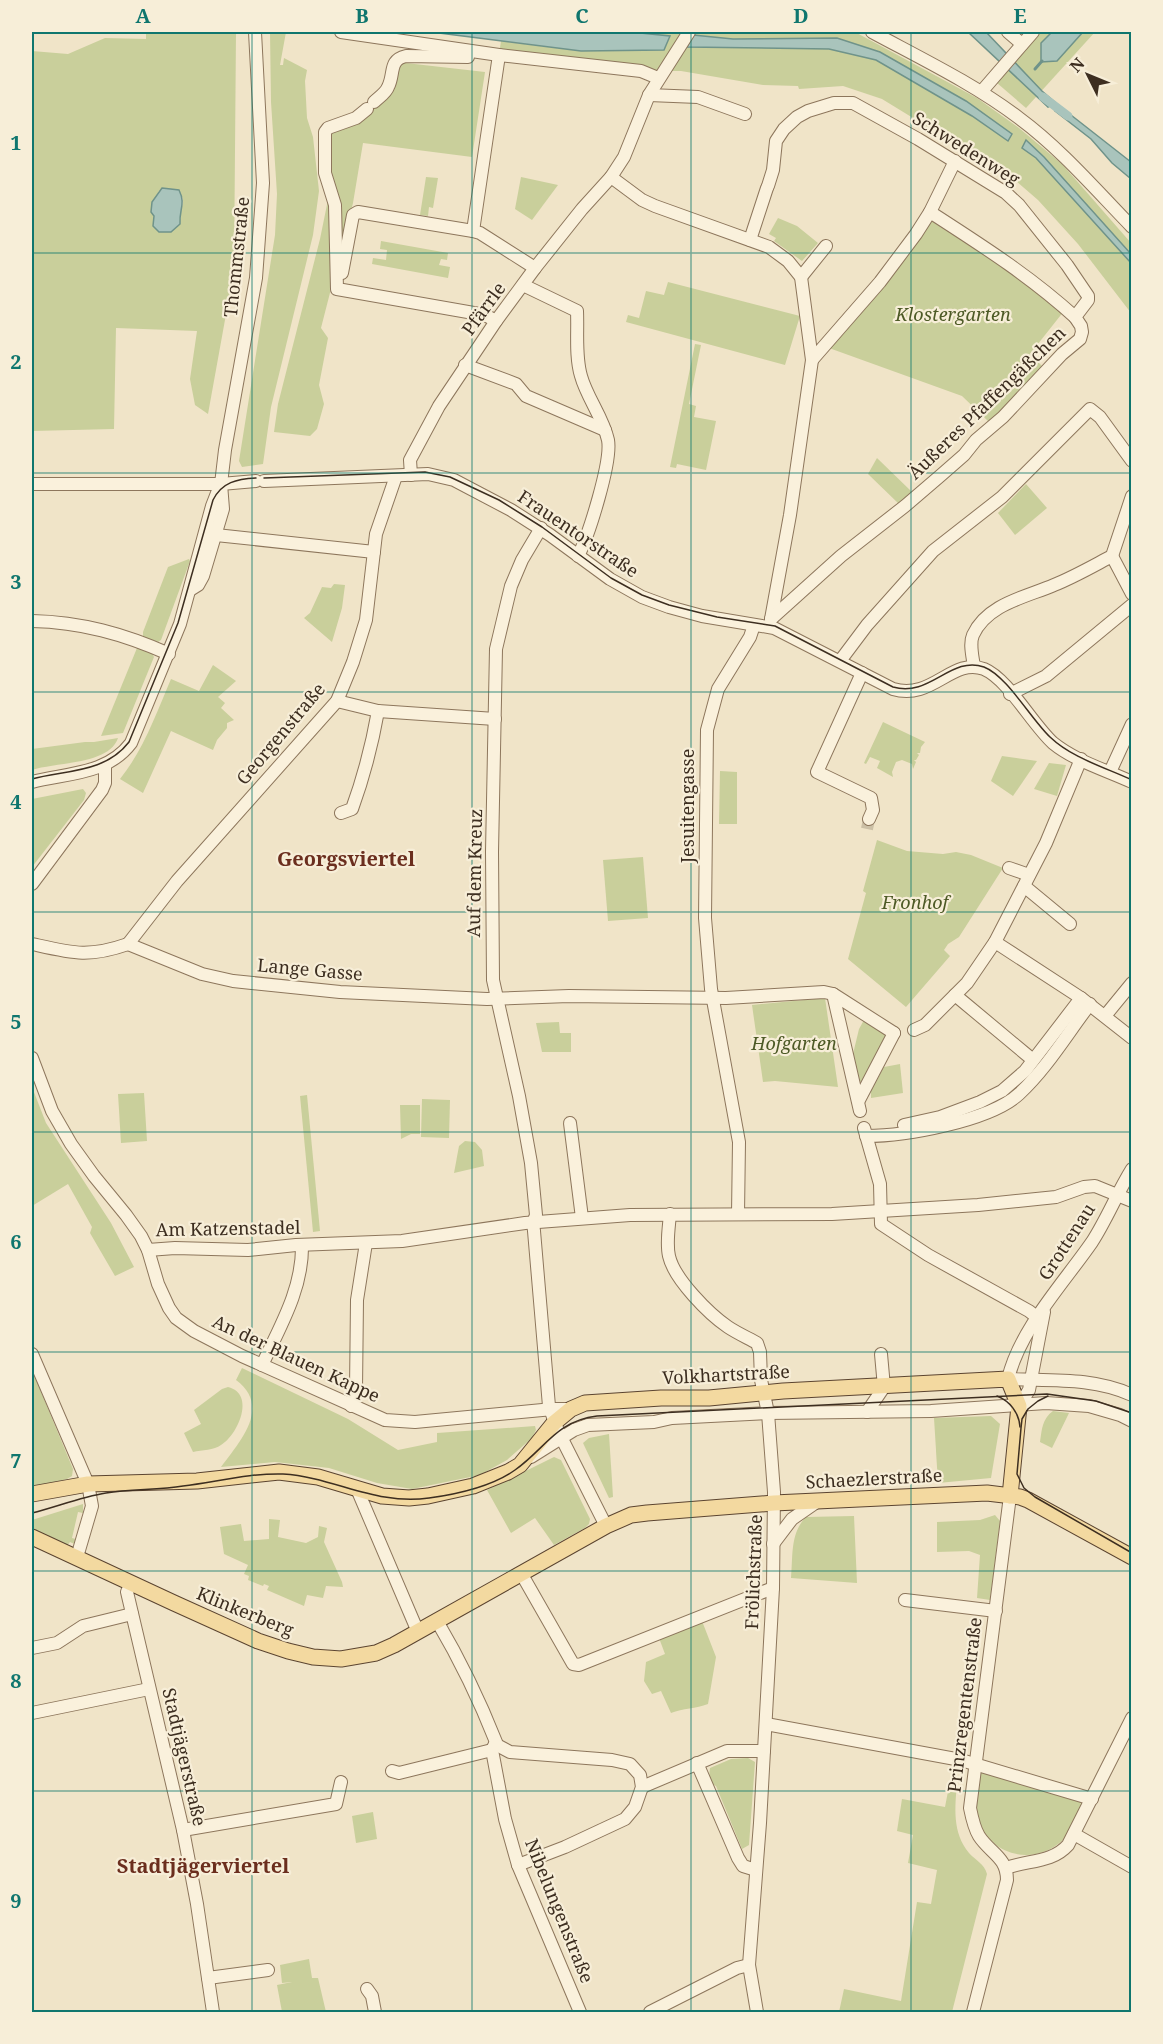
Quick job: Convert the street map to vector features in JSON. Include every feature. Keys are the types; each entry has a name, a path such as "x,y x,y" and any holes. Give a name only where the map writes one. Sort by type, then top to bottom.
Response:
{"main road":[{"name":"Volkhartstraße","path":"357,1489 395,1497 428,1496 486,1482 520,1465 555,1423 571,1409 585,1403 661,1398 710,1398 1008,1379"},
{"path":"1008,1379 1019,1406 1010,1496"},
{"path":"32,1494 110,1482 151,1484 279,1472 318,1477 357,1489"},
{"name":"Schaezlerstraße","path":"606,1526 631,1515 647,1513 774,1503 987,1493 1032,1502 1131,1557"},
{"name":"Klinkerberg","path":"32,1537 258,1641 313,1657 341,1659 369,1655 394,1646 606,1526"}],"street":[{"name":"Thommstraße","path":"105,765 122,754 133,740 169,654 190,590 212,506 221,484 255,278 263,183 255,32"},
{"path":"341,32 498,55 641,71 658,78"},
{"name":"Pfärrle","path":"411,475 410,460 439,406 465,365 535,268 611,177 624,157 649,94 689,32"},
{"path":"872,32 982,91 1021,119 1067,159 1131,227"},
{"path":"1008,32 1018,49"},
{"path":"982,91 1033,32"},
{"path":"338,289 335,205 325,173 325,132 328,128 356,118 387,89 395,61 399,57 486,58 498,55"},
{"path":"473,231 498,55"},
{"path":"649,94 698,97 745,114"},
{"name":"Schwedenweg","path":"750,240 773,170 776,141 789,123 821,106 853,103 1006,193 1019,205 1067,265 1088,296"},
{"path":"812,360 880,282 930,212 955,161"},
{"path":"611,177 629,191 656,206 769,247 795,268 801,277 812,360 790,515 770,623"},
{"path":"338,289 353,215 358,212 473,231 486,236 535,268"},
{"path":"930,212 1014,266 1075,317"},
{"path":"801,277 826,246"},
{"path":"523,285 577,311 578,364 581,378 609,443 594,517 578,556"},
{"path":"338,289 485,315 496,321"},
{"name":"Äußeres Pfaffengäßchen","path":"770,623 841,556 905,506 964,455 976,440 1003,417 1062,354 1080,339 1081,326 1075,317 1088,300 1088,296"},
{"path":"465,365 516,384 526,396 584,419 605,430"},
{"path":"840,661 867,625 933,551 1002,497 1090,409 1100,417 1131,461"},
{"name":"Frauentorstraße","path":"32,484 221,484 433,474 454,480 504,506 541,528 622,587 654,602 709,618 754,625 770,623 893,689 913,692 928,687 958,670 974,667"},
{"name":"Georgenstraße","path":"128,945 177,881 337,701 353,662 366,620 376,534 396,476"},
{"name":"Thommstraße","path":"190,590 201,582 216,535 223,509 221,484"},
{"path":"1131,496 1112,556 1131,594"},
{"name":"Auf dem Kreuz","path":"541,528 510,588 496,649 493,980 519,1096 531,1163 537,1215 533,1223 555,1423"},
{"path":"216,535 374,552"},
{"path":"1112,556 1053,585 1018,599 992,614 974,635 972,641 974,667 992,674 1048,738 1060,748 1131,782"},
{"path":"1010,694 1046,676 1131,605"},
{"path":"32,621 57,621 95,627 169,654"},
{"name":"Jesuitengasse","path":"738,1214 739,1142 713,998 705,918 707,730 718,689 750,636 754,625"},
{"path":"862,674 817,772 871,798 871,815"},
{"path":"337,701 378,711 495,719"},
{"path":"341,813 352,808 361,785 367,767 378,711"},
{"path":"1110,772 1131,724"},
{"path":"914,1030 925,1025 955,995 974,973 995,942 1058,817 1081,759"},
{"path":"32,782 105,765 105,783 102,790 38,872 32,884"},
{"path":"1009,868 1027,881 1070,924"},
{"path":"995,942 1086,1001 1131,1038"},
{"path":"32,944 87,955 128,945"},
{"name":"Lange Gasse","path":"128,945 196,973 233,981 340,992 496,998 568,996 713,998 824,992 833,994"},
{"path":"1105,1016 1131,983"},
{"path":"833,994 895,1032 860,1105 833,994"},
{"path":"955,995 1033,1060"},
{"path":"865,1132 940,1117 980,1102 1016,1080 1086,1001"},
{"path":"865,1132 930,1128 981,1115 1008,1103 1037,1074 1086,1001"},
{"name":"Am Katzenstadel","path":"32,1058 52,1111 71,1144 126,1215 148,1250 175,1248 248,1250 302,1245 418,1240 582,1218 669,1214 832,1214 882,1211 1034,1200 1056,1197 1084,1187 1100,1186 1131,1201"},
{"path":"570,1123 582,1218"},
{"path":"865,1132 880,1184 881,1224 928,1255 1029,1311 1041,1313 1028,1380 1029,1390 1019,1406"},
{"name":"Grottenau","path":"1008,1379 1015,1358 1041,1313 1092,1241 1131,1169"},
{"name":"Frölichstraße","path":"669,1214 669,1258 675,1270 691,1292 717,1318 728,1327 757,1343 768,1413 774,1503 773,1588 749,1965 757,2013"},
{"path":"351,1406 356,1389 357,1300 366,1243"},
{"path":"262,1365 298,1285 302,1245"},
{"name":"An der Blauen Kappe","path":"148,1250 163,1296 176,1318 208,1340 351,1406 385,1420 406,1422 555,1423"},
{"path":"32,1354 88,1484 92,1500 77,1557"},
{"path":"867,1413 884,1387 881,1354"},
{"name":"Volkhartstraße","path":"1008,1379 1090,1383 1131,1395"},
{"path":"555,1423 574,1430 588,1425 654,1422 672,1418 768,1413 867,1413 1019,1406 1046,1402 1089,1406 1120,1415 1131,1421"},
{"path":"555,1423 606,1526"},
{"path":"92,1500 110,1482"},
{"path":"357,1489 418,1632"},
{"name":"Prinzregentenstraße","path":"1006,1868 1002,1860 980,1837 973,1823 970,1808 1010,1496"},
{"path":"773,1544 792,1519 818,1501"},
{"path":"521,1573 573,1664 579,1665 773,1588"},
{"name":"Stadtjägerstraße","path":"131,1583 127,1592 183,1830 197,1904 213,2013"},
{"path":"905,1600 996,1611"},
{"path":"32,1648 57,1643 83,1626 132,1614"},
{"name":"Nibelungenstraße","path":"437,1621 483,1707 496,1742 494,1747 505,1819 518,1865 580,2013"},
{"path":"32,1713 149,1689"},
{"path":"973,2013 1007,1880 1006,1868 1052,1856 1065,1848 1092,1799 1131,1718"},
{"path":"766,1724 976,1764 1092,1799"},
{"path":"392,1771 402,1772 494,1747 510,1752 612,1760 630,1764 640,1775 642,1786 635,1807 625,1819 565,1847 518,1865"},
{"path":"642,1786 727,1751 764,1751"},
{"path":"697,1763 738,1858 743,1866 756,1870"},
{"path":"183,1830 336,1803 341,1782"},
{"path":"1074,1834 1131,1867"},
{"path":"650,2013 736,1968 749,1965"},
{"path":"208,1978 268,1970"},
{"path":"367,1989 372,1996 375,2013"}],"green space":[{"path":"146,32 236,32 234,270 208,414 195,405 190,379 197,331 116,328 114,429 32,431 32,51 68,54 105,38 146,39","holes":["159,191 180,193 183,199 180,210 153,226 154,216 151,211"]},
{"path":"270,32 286,32 280,65 283,65 284,58 307,70 305,81 307,118 313,137 319,191 313,235 271,407 263,464 242,467 239,461 275,235 277,194 271,102"},
{"path":"630,32 855,32 977,98 1019,128 1062,164 1131,243 1131,313 1078,244 1038,200 1016,181 882,99 843,86 799,89 798,86 763,85 681,71 664,71 658,78 499,55 501,41 581,51 664,50 670,37"},
{"path":"1038,32 1095,32 1026,108 997,83"},
{"path":"397,62 485,72 472,157 363,143 353,203 321,328 328,338 319,385 324,404 317,429 310,436 274,432 278,404 320,239 332,180 329,169 329,132 369,113 391,90"},
{"path":"426,177 438,178 433,208 429,207 428,216 420,215"},
{"path":"521,177 558,185 532,220 515,209"},
{"path":"778,218 797,226 818,243 802,261 774,241 776,238 769,234"},
{"name":"Klostergarten","path":"930,220 1002,261 1064,311 1030,354 1044,368 1019,396 989,422 962,396 829,348"},
{"path":"381,241 448,253 447,260 441,259 439,265 450,267 448,278 372,264 373,258 386,260 387,250 380,249"},
{"path":"668,282 800,316 785,365 626,322 628,315 639,318 646,291 664,295"},
{"path":"695,344 701,345 689,404 696,406 694,417 716,421 706,470 677,464 676,468 670,467"},
{"path":"877,458 913,493 899,504 868,474"},
{"path":"1026,484 1047,508 1015,535 998,513"},
{"path":"189,559 161,640 158,642 143,637 168,567"},
{"path":"334,584 345,585 342,608 332,642 304,618 310,613 322,587 331,588"},
{"path":"137,648 152,653 154,657 123,733 101,736"},
{"path":"213,665 236,681 218,697 225,703 221,708 234,720 227,723 227,728 217,740 213,750 171,731 143,793 120,779 143,743 171,679 199,691"},
{"path":"883,722 925,742 920,753 917,753 919,755 914,760 916,762 913,769 912,764 902,760 896,762 892,772 893,777 877,768 880,761 870,757 866,764 864,763"},
{"path":"118,738 113,747 93,758 32,770 32,749"},
{"path":"1002,756 1037,761 1013,796 991,781"},
{"path":"1049,763 1066,765 1057,796 1034,789"},
{"path":"720,771 737,772 737,824 719,824"},
{"path":"83,789 86,793 84,800 32,867 32,799"},
{"name":"Fronhof","path":"877,840 907,851 943,854 956,852 971,855 1003,868 959,937 948,944 944,950 950,956 906,1007 848,959 866,893 863,891"},
{"path":"643,857 648,918 608,921 603,860"},
{"name":"Hofgarten","path":"825,998 838,1087 763,1082 752,1005"},
{"path":"864,1020 888,1032 862,1082 859,1081 852,1058 859,1029"},
{"path":"559,1022 560,1033 571,1033 571,1052 542,1052 536,1023"},
{"path":"900,1064 903,1093 871,1098 871,1091 884,1067"},
{"path":"32,1087 46,1123 111,1223 134,1267 115,1276 90,1233 92,1227 68,1184 32,1206"},
{"path":"144,1093 147,1141 121,1143 118,1094"},
{"path":"307,1095 320,1231 313,1232 300,1096"},
{"path":"422,1099 450,1100 449,1138 421,1137"},
{"path":"400,1105 420,1105 420,1134 411,1134 401,1139"},
{"path":"465,1141 475,1142 482,1150 484,1166 454,1173 459,1146"},
{"path":"242,1368 348,1419 398,1450 437,1442 437,1433 535,1426 536,1430 532,1438 507,1460 480,1475 412,1489 377,1483 329,1468 275,1462 221,1467 244,1435 252,1413 252,1401 246,1390 236,1380"},
{"path":"32,1370 73,1469 72,1476 67,1479 32,1488"},
{"path":"228,1387 236,1391 241,1398 243,1406 238,1424 227,1440 218,1447 193,1452 184,1433 201,1424 194,1410"},
{"path":"1053,1411 1069,1413 1052,1448 1040,1442 1045,1421"},
{"path":"991,1416 1000,1424 991,1478 938,1483 934,1418"},
{"path":"609,1434 613,1497 609,1498 583,1443 589,1438"},
{"path":"554,1457 561,1460 590,1519 585,1528 554,1545 535,1518 511,1533 487,1490"},
{"path":"83,1504 83,1513 78,1512 72,1538 79,1540 77,1545 70,1542 66,1547 32,1532 32,1520"},
{"path":"995,1515 1000,1521 990,1600 977,1598 980,1555 969,1551 937,1552 937,1522 980,1520"},
{"path":"854,1516 857,1583 791,1578 795,1538 797,1530 806,1517"},
{"path":"269,1519 280,1520 278,1537 306,1543 318,1537 319,1526 327,1528 324,1542 343,1587 326,1586 323,1598 307,1595 304,1606 267,1590 269,1586 248,1580 249,1576 244,1574 248,1565 224,1554 220,1527 241,1524 244,1541 269,1539"},
{"path":"702,1621 716,1657 708,1704 671,1713 661,1691 652,1694 644,1681 646,1662 665,1654 659,1638"},
{"path":"748,1758 755,1762 749,1845 742,1849 716,1786 710,1781 709,1773 710,1768 731,1759"},
{"path":"980,1767 1079,1797 1082,1809 1066,1837 1051,1848 1026,1855 1002,1849 992,1841 978,1818 976,1806"},
{"path":"950,1781 957,1782 956,1819 960,1837 969,1853 982,1865 987,1874 952,2012 839,2012 844,1989 901,2001 917,1902 931,1904 937,1870 908,1863 913,1835 897,1831 902,1799 945,1807"},
{"path":"373,1812 377,1839 356,1843 352,1816"},
{"path":"309,1959 312,1978 318,1978 326,2012 282,2012 277,1985 292,1982 282,1983 280,1965"}],"water":[{"path":"431,32 630,32 670,36 664,50 581,51"},
{"path":"968,32 986,32 1056,103 1048,107"},
{"path":"1052,32 1083,32 1057,61 1041,62 1041,43"},
{"path":"693,35 733,39 837,38 880,52 966,101 1012,134 1008,141 972,116 876,60 829,49 687,47"},
{"path":"1062,108 1131,162 1131,179 1112,163 1091,139 1055,111"},
{"path":"1026,140 1131,254 1131,263 1036,158 1022,148"},
{"path":"162,188 179,190 182,199 180,224 171,232 159,232 153,226 152,202"}],"waterway":[{"path":"1035,69 1042,61"},
{"path":"1043,97 1068,116"}],"tunnel":[{"path":"867,829 869,819"}],"tram line":[{"path":"264,478 425,472 450,477 499,500 542,527 611,578 642,595 669,605 717,617 775,626 893,687 906,689 918,687 961,667 972,665 984,667 1001,679 1050,737 1068,751 1132,780"},
{"path":"32,779 97,765 109,760 129,742 178,623 213,500 226,485 243,479 256,478"},
{"path":"32,1513 106,1493 174,1487 271,1474 302,1476 391,1498 429,1498 463,1492 496,1481 515,1470 561,1430 583,1419 597,1416 1047,1394 1096,1401 1132,1413"},
{"path":"997,1396 1013,1408 1020,1427"},
{"path":"1048,1396 1028,1409 1022,1419 1017,1474 1024,1488 1035,1497 1132,1553"}],"district":[{"name":"Georgsviertel","path":"346,859"},
{"name":"Stadtjägerviertel","path":"203,1866"}]}
